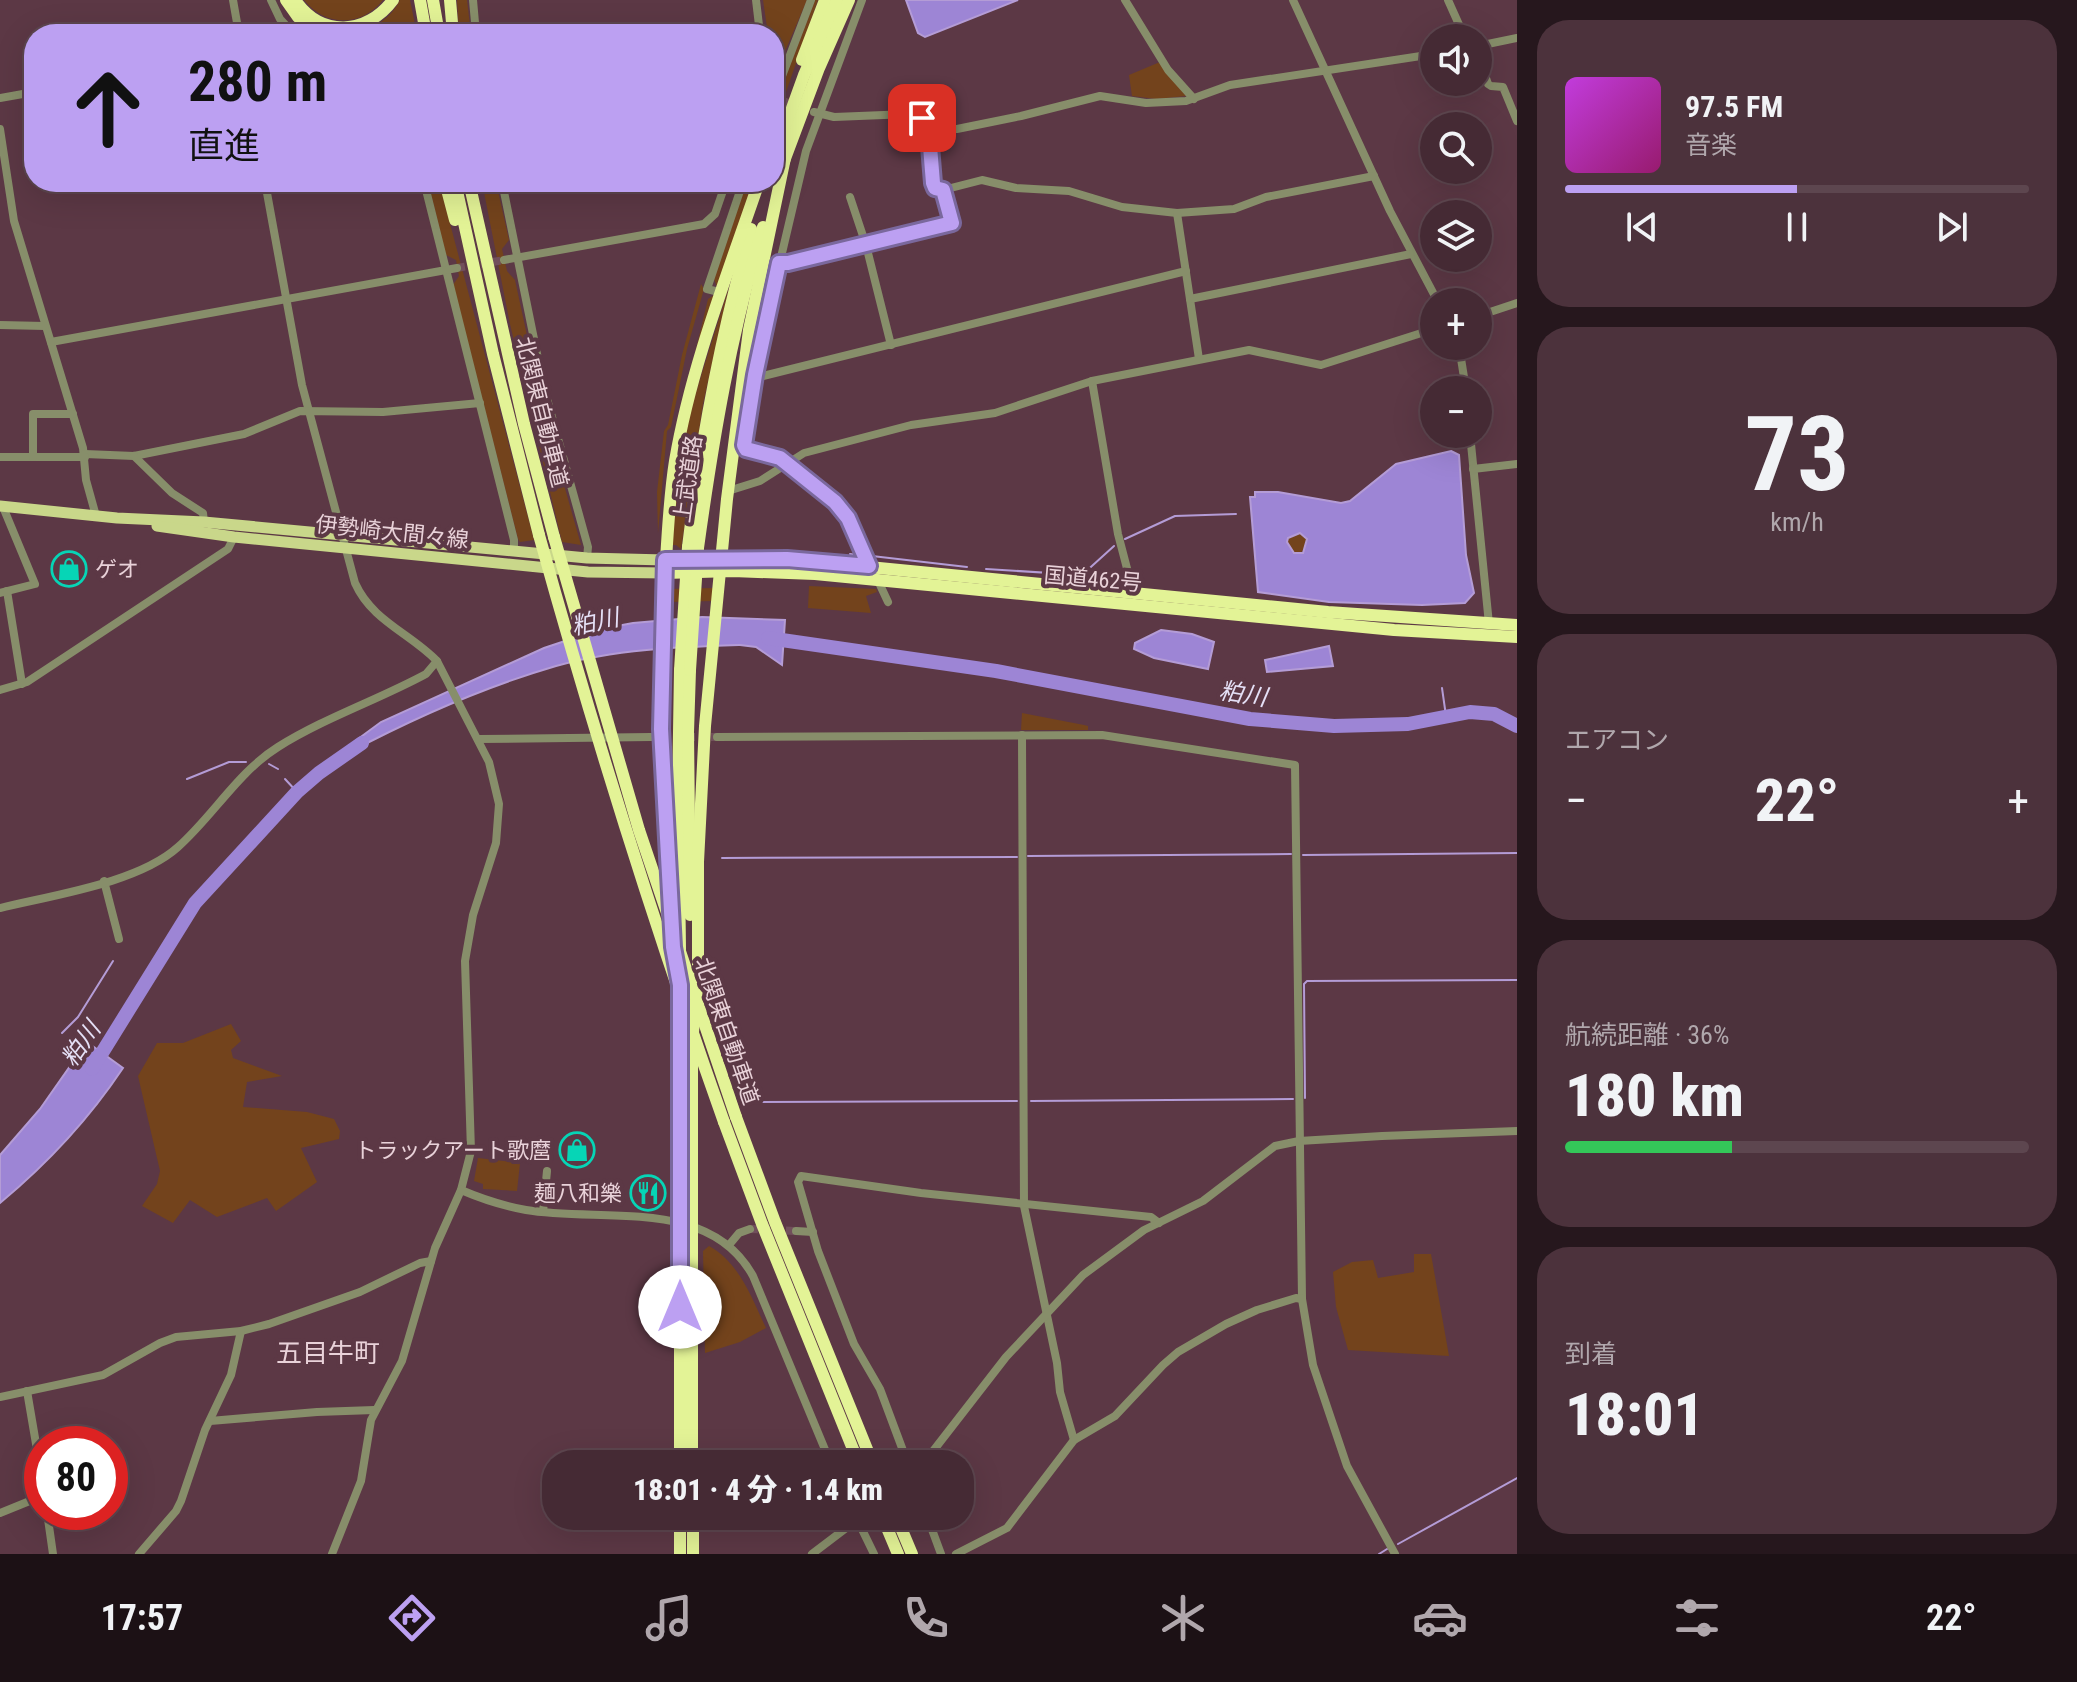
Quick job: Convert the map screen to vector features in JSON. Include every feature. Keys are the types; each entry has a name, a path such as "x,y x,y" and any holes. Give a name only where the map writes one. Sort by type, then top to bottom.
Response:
{"highway":[{"path":"286,0 298,17 308,24"},
{"path":"295,0 310,17 325,24"},
{"path":"367,24 376,19 393,0"},
{"path":"420,0 424,24"},
{"path":"433,0 437,24"},
{"path":"450,0 452,24"},
{"path":"784,129 825,0"},
{"name":"上武道路","path":"784,133 837,0"},
{"name":"上武道路","path":"784,136 849,0"},
{"path":"448,192 493,354"},
{"name":"北関東自動車道","path":"457,192 493,354 539,535 640,877 730,1119 867,1450"},
{"name":"北関東自動車道","path":"471,192 524,424 639,830 772,1251 853,1450"},
{"path":"477,192 483,248"},
{"path":"680,985 673,947 661,729 663,609 672,486 687,406 759,192"},
{"name":"上武道路","path":"692,1450 680,985 685,670 703,435 717,364 760,192"},
{"name":"上武道路","path":"693,547 736,323 768,192"},
{"path":"692,1043 698,979 699,840 710,670 728,491 771,192"},
{"name":"国道462号","path":"665,566 787,559 869,566 1394,630 1490,630 1517,625"},
{"name":"国道462号","path":"720,565 788,573 1128,597"},
{"name":"国道462号","path":"1490,630 1517,637"},
{"name":"上武道路","path":"680,1450 692,1043 685,670"},
{"path":"680,1530 680,1554"},
{"path":"693,1530 693,1554"},
{"path":"888,1530 898,1554"},
{"path":"902,1530 912,1554"}],"main road":[{"name":"伊勢崎大間々線","path":"2,507 117,518 204,522 665,566"},
{"name":"伊勢崎大間々線","path":"117,518 234,537 598,573 665,566"}],"street":[{"path":"233,0 237,24"},
{"path":"271,0 285,24"},
{"path":"473,0 475,24"},
{"path":"756,0 759,24"},
{"path":"784,78 811,0"},
{"path":"862,0 814,112 779,263 765,303 744,448 787,463 835,502 844,512 888,602"},
{"path":"1125,0 1168,70 1194,99"},
{"path":"1293,0 1411,254 1430,288"},
{"path":"1448,0 1459,24"},
{"path":"1492,43 1517,38"},
{"path":"814,112 834,117 909,114 922,118 932,127 957,129 1100,96 1155,103 1194,99 1230,85 1420,56"},
{"path":"1492,86 1503,87 1517,121"},
{"path":"0,98 24,94"},
{"path":"932,127 929,134 933,183 935,188 943,190 978,180 1016,188 1069,191 1122,207 1177,213 1234,209 1266,197 1374,176"},
{"path":"0,129 5,194 85,456 86,480 96,516"},
{"path":"779,263 952,223 943,190"},
{"path":"267,192 308,411 355,583 369,607 424,648 448,678 477,736 496,784 499,823 496,843 466,943 464,982 471,1142 469,1160 461,1190 441,1231 405,1351 374,1410 361,1481 332,1554"},
{"path":"426,192 514,540 514,552"},
{"path":"504,192 532,335 588,547 587,558"},
{"path":"504,260 704,224 715,214 723,192"},
{"path":"715,291 707,289 740,192"},
{"path":"850,197 866,245 891,345"},
{"path":"1177,213 1199,359"},
{"path":"1190,299 1411,254"},
{"path":"51,342 457,268"},
{"path":"755,375 763,376 1186,271"},
{"path":"1492,311 1517,303"},
{"path":"0,325 45,326"},
{"path":"728,491 760,481 804,453 911,425 995,413 1092,381 1249,350 1321,365 1420,333"},
{"path":"1092,381 1118,534 1129,576 1128,597"},
{"path":"0,457 134,456 244,434 292,413 383,412 480,403"},
{"path":"33,457 33,414 73,414"},
{"path":"1471,448 1490,630"},
{"path":"134,456 172,493 203,513 204,522"},
{"path":"1473,469 1517,464"},
{"path":"2,507 35,584 3,592 22,684"},
{"path":"0,690 22,684 228,549 234,537"},
{"path":"0,908 135,872 166,857 188,838 257,762 279,746 406,685 426,674 437,661"},
{"path":"1022,735 1024,1206 1060,1392 1074,1440"},
{"path":"477,736 651,737"},
{"path":"717,737 1121,736 1295,765 1302,1299 1313,1365 1347,1466 1395,1554"},
{"path":"104,881 119,939"},
{"path":"934,1450 990,1376 1046,1313 1096,1265 1144,1230 1203,1201 1275,1146 1299,1141 1517,1131"},
{"path":"543,1212 547,1171"},
{"path":"903,1450 880,1389 858,1354 813,1232 798,1182 801,1176 1024,1206 1151,1217 1159,1223"},
{"path":"461,1190 497,1203 543,1212 660,1219 711,1233 729,1245 753,1276 825,1450"},
{"path":"729,1245 739,1233 750,1229"},
{"path":"796,1231 813,1232"},
{"path":"0,1397 103,1375 176,1337 241,1331 269,1324 340,1300 420,1263 431,1261"},
{"path":"956,1554 1012,1522 1074,1440 1115,1416 1163,1365 1192,1343 1257,1310 1302,1299"},
{"path":"139,1554 176,1511 231,1375 241,1331"},
{"path":"27,1391 33,1426"},
{"path":"210,1421 374,1410"},
{"path":"0,1513 24,1503"},
{"path":"50,1530 53,1554"},
{"path":"812,1554 842,1530"},
{"path":"864,1530 874,1554"},
{"path":"932,1530 941,1554"}],"shaded area":[{"path":"304,0 383,0 365,15 344,20 322,15"},
{"path":"400,0 410,0 415,24 378,24"},
{"path":"457,0 467,0 470,24 458,24"},
{"path":"763,0 807,0 784,54 784,24 767,24"},
{"path":"815,0 818,0 785,95 784,81"},
{"path":"906,0 1018,0 925,37 918,33"},
{"path":"1160,62 1186,96 1156,99 1132,96 1129,75"},
{"path":"430,192 442,192 534,540 520,542 518,539 453,285 459,276 456,260 446,255"},
{"path":"484,192 498,192 509,240 502,249 507,271 515,280 544,414 581,545 562,542 510,324"},
{"path":"743,192 751,192 679,420 708,299 717,287 714,279"},
{"path":"701,284 704,289 687,349 671,427 667,431 658,533 657,492 664,431 668,425"},
{"path":"729,287 703,404 681,549 670,545 670,539 687,421"},
{"path":"1451,451 1459,455 1466,555 1474,593 1465,603 1329,602 1258,592 1250,497 1255,497 1255,492 1278,492 1341,503 1350,501 1396,464","holes":["1300,533 1307,539 1303,553 1294,553 1287,542 1288,538"]},
{"path":"1297,533 1304,536 1307,543 1304,550 1297,553 1290,550 1287,543 1290,536"},
{"path":"809,586 876,589 877,592 866,596 871,613 808,608"},
{"path":"714,588 714,601 667,602 667,589"},
{"path":"702,617 785,620 782,665 756,647 740,645 647,650 578,660 475,694 422,716 346,754 354,742 381,722 544,648 601,629"},
{"path":"1161,630 1192,634 1214,642 1208,669 1154,658 1134,649 1135,643"},
{"path":"1329,646 1333,666 1267,672 1265,660"},
{"path":"1022,713 1088,726 1088,730 1021,730"},
{"path":"231,1024 241,1041 231,1050 233,1058 282,1076 247,1082 243,1107 307,1112 334,1119 340,1131 339,1139 301,1148 317,1182 276,1211 267,1198 217,1217 190,1200 173,1223 142,1206 157,1184 160,1171 138,1076 157,1043 183,1043"},
{"path":"87,1042 123,1068 66,1140 0,1203 0,1155 40,1109"},
{"path":"478,1158 520,1163 517,1191 483,1189 483,1184 474,1181"},
{"path":"709,1246 737,1272 766,1328 740,1342 705,1353 703,1251"},
{"path":"1414,1254 1431,1254 1449,1356 1348,1350 1336,1307 1333,1272 1352,1262 1373,1260 1378,1278 1414,1272"}],"waterway":[{"path":"1125,539 1175,516 1236,514"},
{"path":"986,569 1082,575 1114,546"},
{"path":"850,554 858,555"},
{"path":"872,556 967,567"},
{"name":"粕川","path":"768,638 996,671 1250,719 1334,726 1408,724 1470,712 1494,714 1517,726"},
{"path":"1442,688 1446,716"},
{"name":"粕川","path":"92,1069 195,903 297,792 362,743"},
{"path":"187,779 229,762 246,762"},
{"path":"269,764 278,769"},
{"path":"285,779 297,792"},
{"path":"1303,855 1517,853"},
{"path":"1028,856 1291,854"},
{"path":"722,858 1017,857"},
{"path":"62,1033 78,1017 113,961"},
{"path":"1305,1098 1304,984 1307,981 1517,980"},
{"path":"1031,1101 1293,1099"},
{"path":"745,1102 1017,1101"},
{"path":"1398,1544 1517,1478"},
{"path":"1379,1554 1387,1549"}],"tunnel":[{"path":"784,101 797,106"},
{"path":"457,268 504,260"},
{"path":"651,737 717,737"},
{"path":"750,1229 796,1231"}],"place":[{"name":"ゲオ","path":"69,569"},
{"name":"トラックアート歌麿","path":"577,1150"},
{"name":"麺八和樂","path":"648,1193"}],"district":[{"name":"五目牛町","path":"328,1353"}],"route":[{"path":"680,1307 680,985 673,947 661,729 665,560 787,559 869,566 848,518 835,502 780,458 756,454 744,445 755,375 779,263 952,223 943,190 935,188 933,183 929,134 932,127 922,118"}]}
